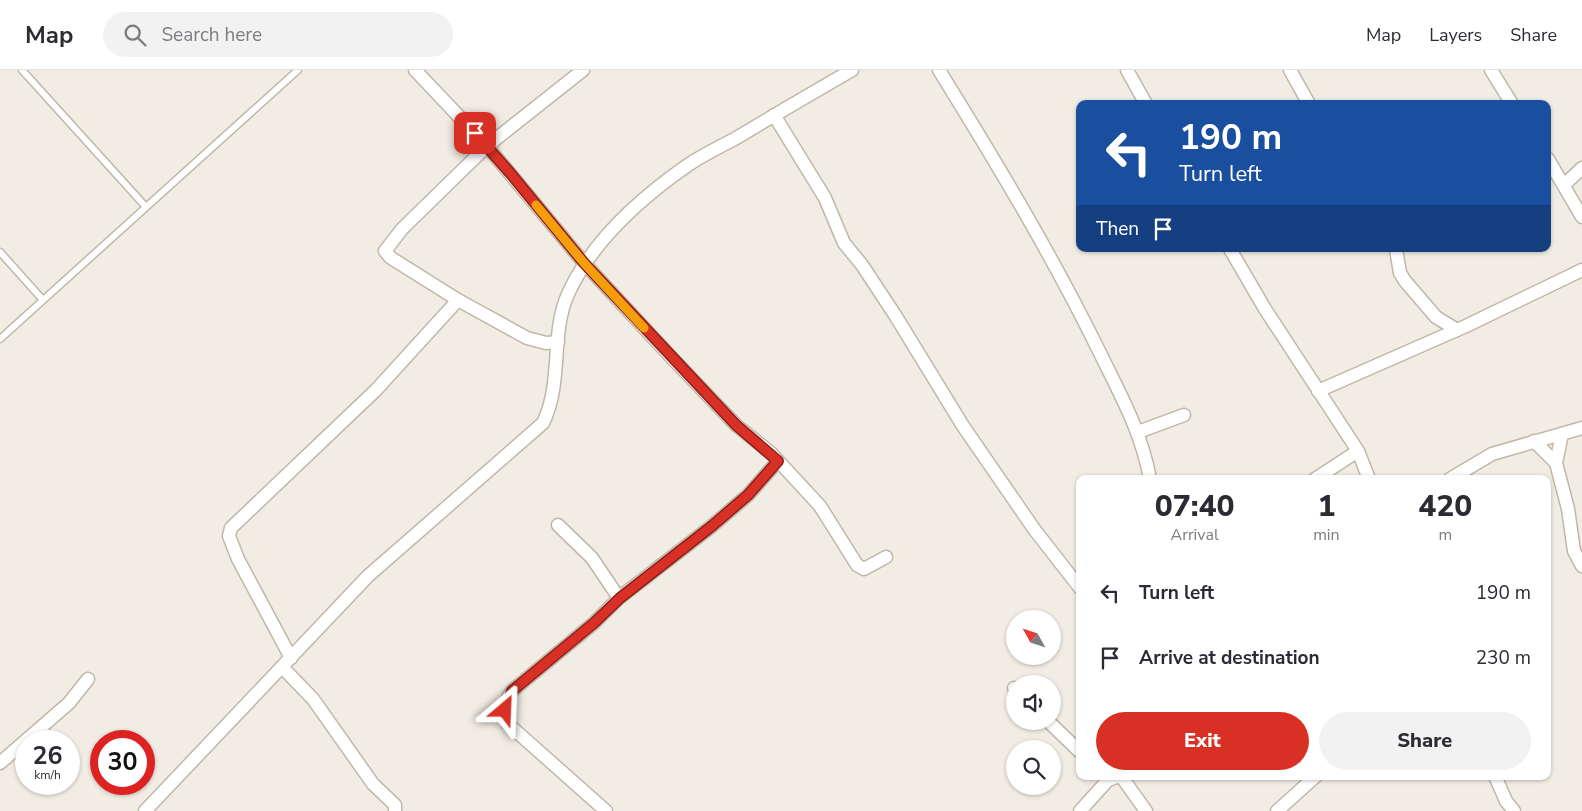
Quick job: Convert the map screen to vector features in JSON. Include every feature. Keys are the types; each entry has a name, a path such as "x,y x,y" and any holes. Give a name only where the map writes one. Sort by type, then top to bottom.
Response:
{"street":[{"path":"415,70 487,146 584,263 736,425 778,461 828,517 857,564 864,569 869,568 886,557"},
{"path":"558,342 546,343 527,338 458,300 391,258 385,251 402,229 487,146 583,70"},
{"path":"145,811 368,576 543,423 550,404 560,318 568,295 584,263 644,200 689,164 852,70"},
{"path":"939,70 982,140 1083,318 1138,432 1149,475"},
{"path":"1127,70 1144,100"},
{"path":"1290,70 1307,100"},
{"path":"1491,70 1510,100"},
{"path":"774,115 825,198 844,242 873,282 962,426 1034,529 1076,583"},
{"path":"1551,164 1582,217"},
{"path":"1564,185 1582,168"},
{"path":"1232,252 1265,309 1358,451 1367,475"},
{"path":"1396,252 1400,273 1405,281 1436,318 1457,330"},
{"path":"1318,391 1457,330 1582,270"},
{"path":"291,658 238,558 229,536 231,528 376,390 458,300"},
{"path":"1434,340 1436,318"},
{"path":"1138,432 1184,415"},
{"path":"1457,475 1492,454 1582,428"},
{"path":"1562,434 1556,463 1568,509 1574,551 1582,566"},
{"path":"1534,442 1556,463"},
{"path":"1321,475 1358,451"},
{"path":"606,811 508,724 505,710 512,691 594,623 620,598 712,526 748,495 778,461"},
{"path":"558,525 592,558 620,598"},
{"path":"282,668 313,699 373,784 395,805 395,811"},
{"path":"0,762 68,704 88,679"},
{"path":"1057,730 1076,748"},
{"path":"1080,811 1108,780"},
{"path":"1123,780 1146,811"},
{"path":"1277,811 1312,780"},
{"path":"1497,780 1506,801 1514,811"}],"lane":[{"path":"22,70 146,207"},
{"path":"0,339 297,70"},
{"path":"0,252 43,300"}],"slow traffic":[{"path":"536,205 584,263 644,328"}],"route":[{"path":"475,133 584,263 736,425 771,452 778,461 748,495 712,526 620,598 594,623 512,691 508,697 505,710"}]}
